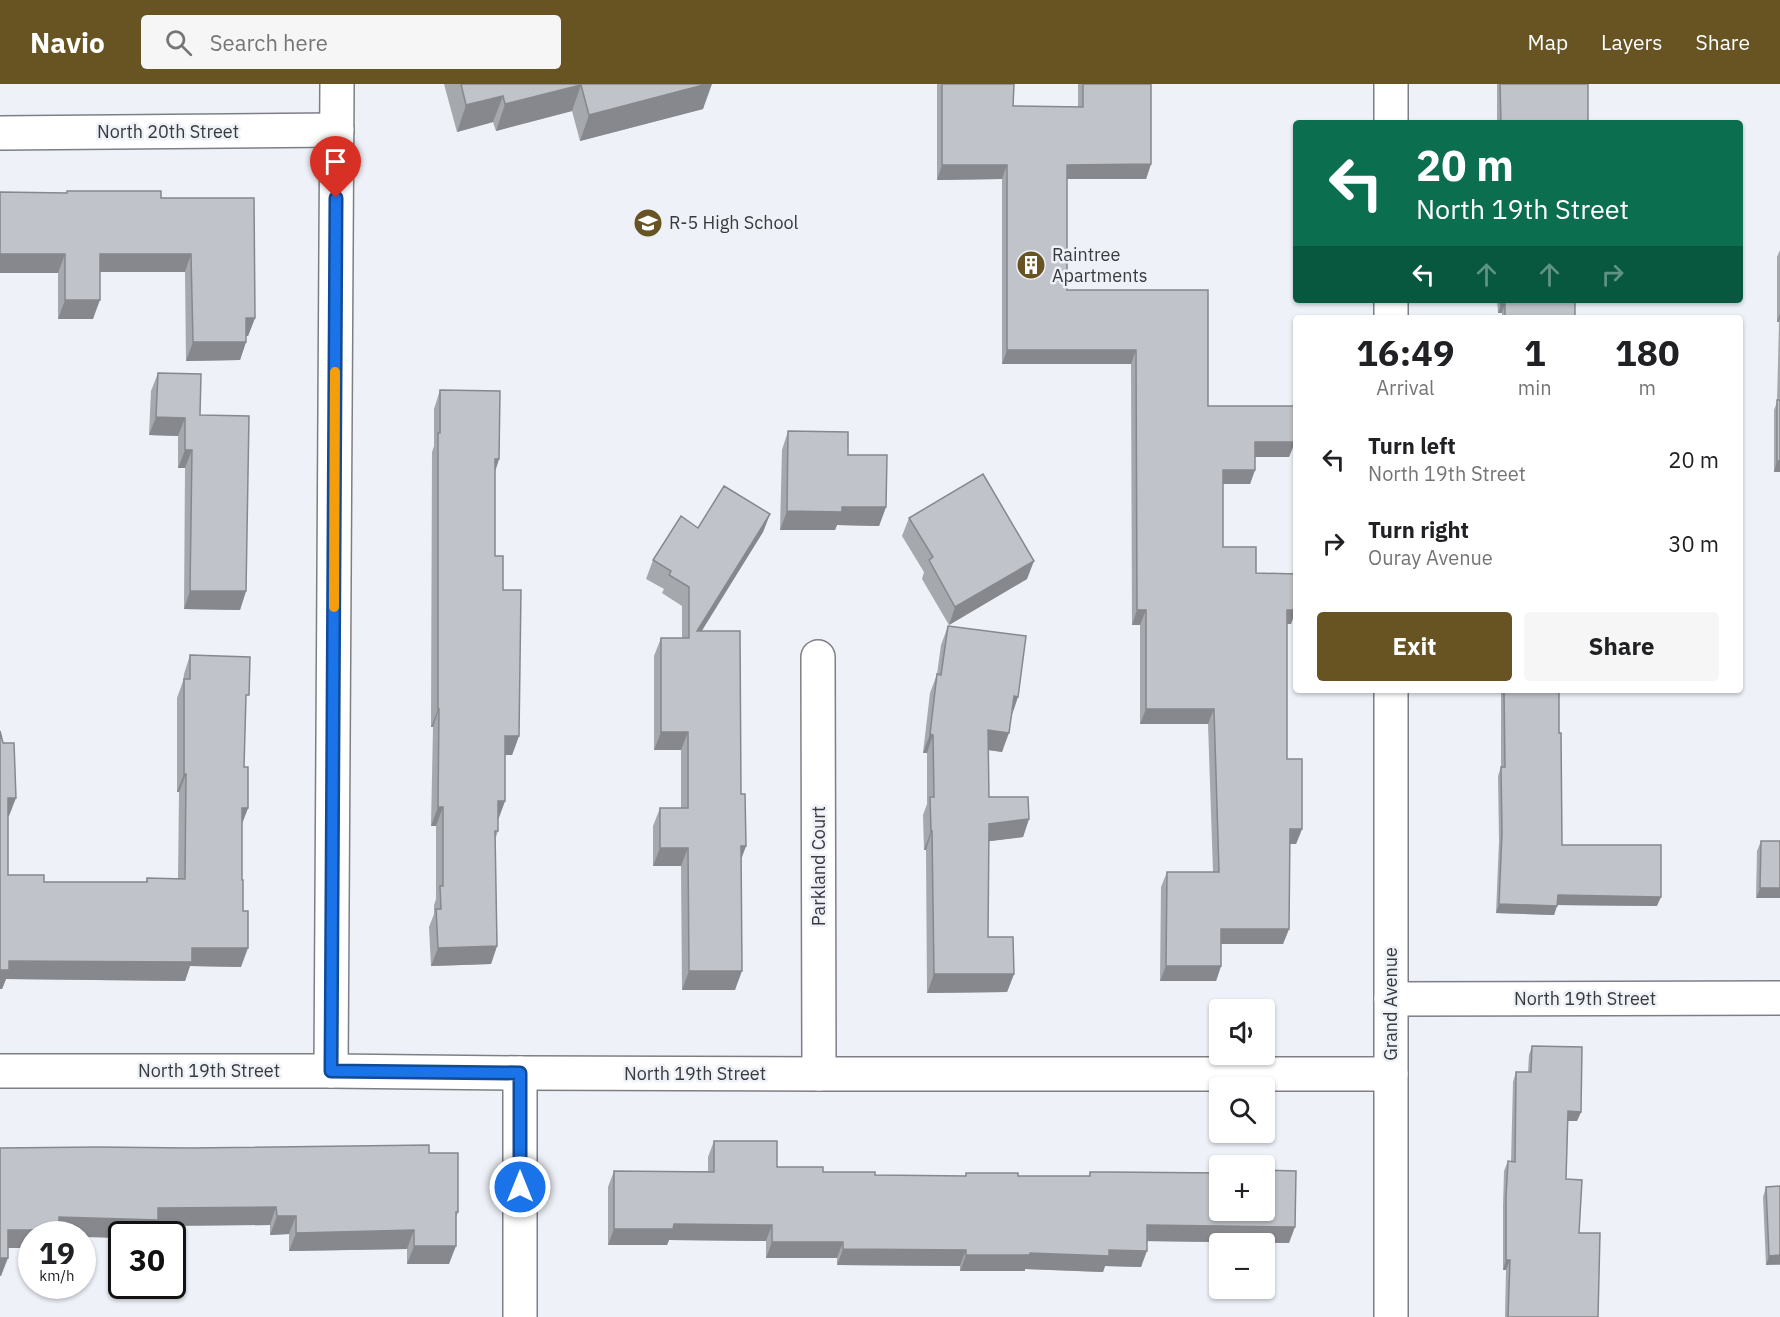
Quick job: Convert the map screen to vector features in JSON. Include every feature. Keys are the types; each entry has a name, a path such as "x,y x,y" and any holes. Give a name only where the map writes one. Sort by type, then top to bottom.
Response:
{"street":[{"path":"331,1071 337,84"},
{"path":"1390,84 1390,120"},
{"name":"North 20th Street","path":"0,133 337,130"},
{"name":"Parkland Court","path":"818,657 819,1074"},
{"name":"Grand Avenue","path":"1390,693 1391,1317"},
{"name":"North 19th Street","path":"1390,999 1780,998"},
{"name":"North 19th Street","path":"0,1071 1390,1074"},
{"path":"520,1073 520,1317"}],"building":[{"path":"461,84 707,84 589,115 581,85 505,104 503,96 466,105"},
{"path":"942,84 1014,84 1013,106 1083,107 1083,84 1151,84 1151,164 1067,165 1067,290 1208,290 1208,406 1293,406 1293,442 1255,442 1255,470 1223,470 1223,547 1256,547 1256,573 1293,574 1293,610 1287,610 1287,759 1302,759 1302,829 1290,829 1289,929 1221,929 1221,966 1166,966 1167,872 1219,872 1214,709 1146,709 1146,610 1137,610 1136,350 1007,350 1007,165 942,165"},
{"path":"1500,84 1588,84 1588,120 1501,120"},
{"path":"67,191 161,191 161,198 254,198 255,318 246,318 246,342 193,342 191,254 100,254 100,300 65,300 65,254 0,254 0,192 67,193"},
{"path":"1575,303 1575,315 1505,315 1505,304 1501,304"},
{"path":"158,373 201,374 200,415 249,416 246,591 190,591 192,450 185,450 185,418 156,417"},
{"path":"440,390 500,391 499,459 495,459 495,556 503,556 503,590 521,590 519,736 505,736 505,801 498,801 498,831 495,831 497,946 438,948 436,909 441,909 440,886 443,886 443,807 438,807"},
{"path":"1777,400 1780,400 1780,461 1777,461"},
{"path":"788,431 848,432 848,455 887,455 886,507 842,507 842,512 787,511"},
{"path":"983,474 1034,561 955,607 929,560 933,557 909,518"},
{"path":"724,486 770,514 697,631 740,631 741,794 745,794 746,846 741,846 742,971 689,971 688,848 660,848 660,808 688,808 688,732 661,732 661,638 689,638 689,587 669,575 671,571 653,560 681,516 698,528"},
{"path":"948,626 1026,636 1018,697 1014,696 1009,733 988,730 989,797 1028,797 1029,819 989,824 988,937 1013,937 1014,974 934,974 930,797 934,797 933,735 930,734 937,674 941,675"},
{"path":"190,655 250,657 249,695 246,695 244,767 248,767 248,808 242,808 243,911 248,911 248,948 192,948 192,962 9,961 9,970 0,970 0,731 3,743 14,743 16,798 8,798 8,875 44,875 44,882 147,882 147,878 185,879 184,679 190,679"},
{"path":"1504,693 1559,693 1562,845 1661,845 1661,897 1558,895 1557,906 1499,904 1502,832 1501,767 1505,767"},
{"path":"1761,841 1780,841 1780,888 1760,888"},
{"path":"1532,1046 1582,1047 1581,1112 1568,1111 1566,1179 1582,1180 1579,1233 1600,1233 1598,1317 1508,1317 1510,1260 1506,1260 1506,1197 1508,1161 1515,1162 1516,1072 1531,1072"},
{"path":"714,1141 777,1141 777,1167 823,1167 823,1172 966,1176 966,1173 1090,1176 1090,1172 1209,1173 1209,1221 1275,1221 1275,1170 1296,1171 1295,1227 1147,1225 1147,1251 1109,1250 1109,1256 1030,1253 1030,1255 966,1255 966,1250 843,1249 843,1242 772,1242 772,1225 674,1224 673,1229 614,1229 614,1171 714,1172"},
{"path":"429,1145 429,1153 458,1153 456,1246 414,1246 414,1230 296,1233 296,1216 277,1216 276,1207 158,1208 158,1220 59,1217 59,1221 18,1221 18,1230 8,1230 8,1258 0,1258 0,1148"},
{"path":"1780,1186 1780,1255 1769,1256 1766,1187"}],"slow traffic":[{"path":"334,607 335,372"}],"place":[{"name":"R-5 High School","path":"648,223"},
{"name":"Raintree Apartments","path":"1031,265"}],"route":[{"path":"336,198 331,1071 520,1073 520,1187"}]}
